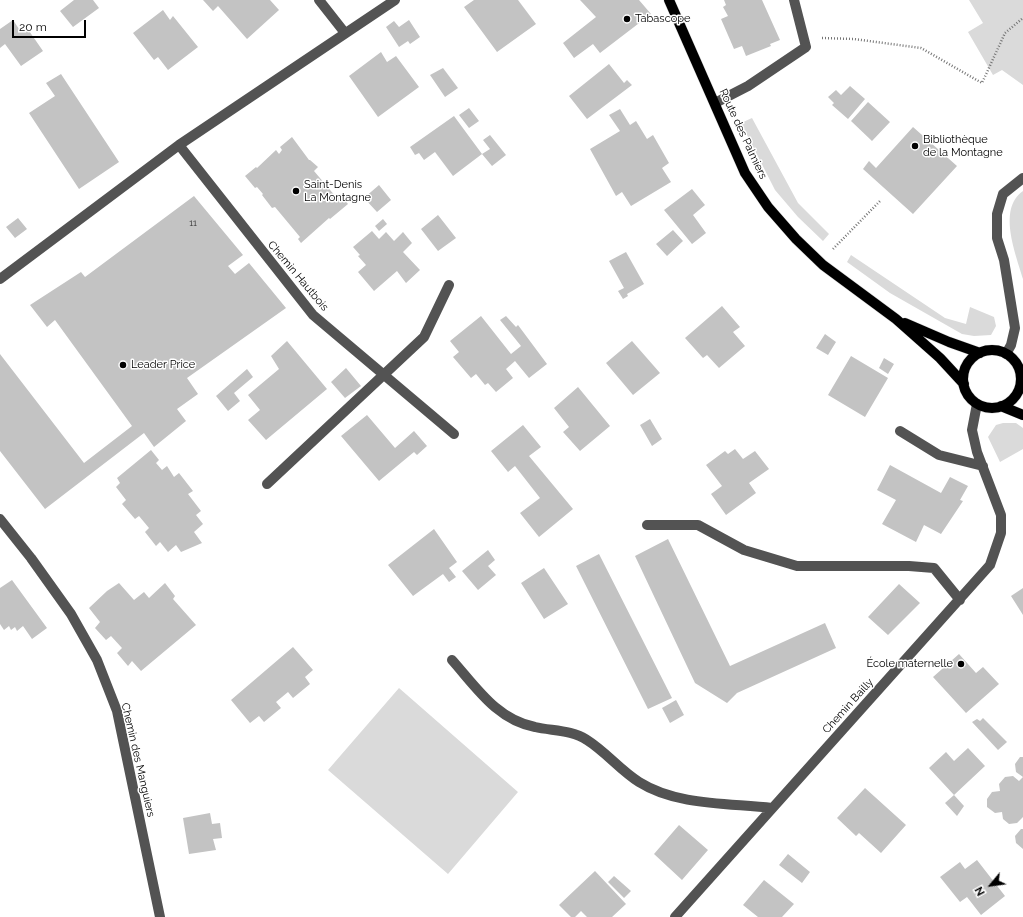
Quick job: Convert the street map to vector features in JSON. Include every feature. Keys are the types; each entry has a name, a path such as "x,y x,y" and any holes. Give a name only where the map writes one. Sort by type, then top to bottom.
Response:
{"main road":[{"name":"Route des Palmiers","path":"670,0 746,173 764,201 796,239 820,263 896,319 940,358 964,384"},
{"name":"Route des Palmiers","path":"896,319 949,342 980,353"},
{"path":"988,350 1006,354 1013,359 1022,376 1016,394 1010,402 1001,406 993,408 978,404 971,399 964,384 966,365 972,358 988,350"},
{"path":"1001,406 1023,415"}],"street":[{"path":"320,0 345,33"},
{"path":"0,279 179,145 395,0"},
{"path":"715,103 748,86 806,47 794,0"},
{"name":"Chemin Hautbois","path":"179,145 303,304 323,324 454,434"},
{"path":"1006,354 1011,345 1015,328 1004,260 997,238 997,214 1003,194 1023,178"},
{"path":"267,484 424,337 449,285"},
{"name":"Chemin Bailly","path":"681,915 772,808 990,565 1001,533 1001,515 977,452 972,430 978,404"},
{"path":"900,431 939,455 983,466"},
{"name":"Chemin des Manguiers","path":"0,519 31,558 71,614 97,660 117,711 160,917"},
{"path":"647,525 698,525 744,550 797,566 909,566 934,568 960,600"},
{"path":"452,660 493,707 509,717 533,727 572,733 587,740 639,782 664,793 686,800 772,808"}],"path":[{"path":"806,47 821,38 854,39 921,48 982,84 1005,33 1023,18"},
{"path":"820,263 880,201"}],"shaded area":[{"path":"969,0 1023,0 1023,85 1002,70 993,75 968,32 983,23"},
{"path":"752,118 798,203 829,234 823,241 798,217 775,190 741,123"},
{"path":"1023,191 1023,279 1013,245 1010,220 1011,209 1015,199"},
{"path":"851,255 945,318 966,324 970,307 994,317 996,326 991,335 974,336 962,334 890,293 847,262"},
{"path":"1003,423 1016,423 1023,428 1023,449 1000,462 988,437 996,425"},
{"path":"399,688 518,792 448,874 328,770"}],"building":[{"path":"74,0 93,0 99,8 73,27 60,11"},
{"path":"203,0 270,0 279,10 247,39 218,6 213,11"},
{"path":"474,0 518,0 536,24 497,52 464,7"},
{"path":"580,0 639,0 651,14 600,53 593,44 574,58 563,43 596,17"},
{"path":"724,0 762,0 780,40 770,44 771,46 746,56 742,46 734,49 721,19 728,16 723,7 726,5"},
{"path":"163,10 170,20 173,16 198,47 168,70 158,57 154,60 133,33"},
{"path":"13,20 21,32 27,28 43,51 21,66 5,44 0,48 0,29"},
{"path":"409,20 420,37 410,44 408,41 399,47 386,27 394,21 399,27"},
{"path":"381,52 387,62 396,56 419,87 378,117 349,76"},
{"path":"609,64 624,83 627,80 632,85 587,119 569,96"},
{"path":"443,68 458,88 445,97 430,75"},
{"path":"61,74 119,162 79,189 29,113 55,96 46,83"},
{"path":"850,86 865,99 848,119 832,105 834,103 828,97 836,90 841,95"},
{"path":"868,102 890,122 872,141 851,121"},
{"path":"469,108 479,121 469,128 459,115"},
{"path":"620,109 630,125 636,121 647,139 653,135 669,163 662,168 671,182 631,206 622,192 616,196 590,149 620,131 609,115"},
{"path":"454,116 482,154 453,176 435,152 424,160 419,153 415,155 410,147"},
{"name":"Bibliothèque de la Montagne","path":"913,127 957,166 913,214 863,169 869,161 876,168"},
{"path":"490,135 506,155 492,166 482,154 490,149 483,140"},
{"name":"Saint-Denis La Montagne","path":"292,137 309,160 318,167 314,171 336,197 340,194 348,204 330,219 329,218 301,243 298,239 300,237 275,207 272,208 262,195 263,194 257,187 255,188 245,176 256,167 257,168 276,150 279,154 282,150 280,147"},
{"path":"379,185 391,200 377,212 364,198"},
{"path":"692,189 705,205 693,215 706,233 692,244 664,210"},
{"path":"194,196 243,255 228,266 235,274 249,263 286,308 187,378 198,394 177,409 186,421 154,447 144,433 45,509 0,451 0,354 84,463 132,426 55,320 47,327 30,305 81,272 85,277"},
{"path":"438,215 456,238 438,251 421,229"},
{"path":"18,218 27,229 15,238 6,227"},
{"path":"383,219 387,224 379,231 375,226"},
{"path":"673,230 683,241 667,256 656,244"},
{"path":"372,231 379,239 386,232 394,241 403,232 412,243 403,252 420,270 406,283 397,271 374,291 358,272 366,265 358,256 360,255 353,247"},
{"path":"626,252 644,284 627,294 628,296 623,299 618,291 624,288 609,261"},
{"path":"722,306 740,327 733,332 745,346 719,368 707,355 703,358 685,338"},
{"path":"481,316 511,354 521,346 500,320 506,316 516,327 518,325 547,364 529,378 515,361 506,369 513,378 496,392 488,383 485,385 476,374 471,378 453,357 459,352 450,341"},
{"path":"825,334 836,342 828,355 816,348"},
{"path":"287,341 327,389 266,440 248,420 260,410 248,395 279,369 271,356"},
{"path":"632,341 660,373 633,395 606,363"},
{"path":"851,356 888,378 865,417 828,395"},
{"path":"884,358 894,364 888,374 879,368"},
{"path":"346,368 361,386 345,398 331,382"},
{"path":"247,369 253,377 234,393 240,401 228,411 216,396"},
{"path":"578,387 610,426 580,451 563,432 569,427 554,408"},
{"path":"367,415 395,448 414,431 427,446 417,455 414,452 379,481 341,436"},
{"path":"650,419 662,439 652,446 640,425"},
{"path":"523,425 541,447 529,456 573,509 539,537 520,513 540,498 515,466 508,472 491,451"},
{"path":"735,449 743,459 755,451 769,469 749,483 756,493 726,515 711,494 722,486 706,465 725,451 728,454"},
{"path":"151,450 159,460 156,463 162,470 167,466 174,477 179,473 193,491 188,494 201,511 196,515 203,524 194,532 202,543 181,552 176,545 168,552 160,542 156,546 145,532 149,528 139,516 135,519 122,504 126,500 116,487 120,483 117,478"},
{"path":"890,465 941,493 950,477 968,486 960,500 963,501 941,534 924,525 916,542 882,524 896,500 877,490"},
{"path":"434,529 457,562 449,568 456,577 449,582 443,574 413,596 388,565"},
{"path":"668,539 730,666 825,623 836,648 737,693 727,703 695,683 635,556"},
{"path":"488,550 495,560 488,566 496,575 478,590 462,571"},
{"path":"599,554 672,698 648,709 576,566"},
{"path":"544,568 568,604 544,619 521,583"},
{"path":"12,580 47,628 32,639 23,626 17,631 15,627 11,630 9,626 4,630 0,624 0,588"},
{"path":"119,583 134,600 144,592 149,598 165,583 175,596 173,599 196,625 141,671 132,661 128,666 117,653 122,648 111,636 106,640 95,628 100,622 89,608 107,591"},
{"path":"899,584 920,603 888,635 868,617"},
{"path":"1023,588 1023,615 1011,596"},
{"path":"293,647 313,670 305,677 310,684 293,698 288,692 276,702 281,708 264,722 259,716 250,723 231,700"},
{"path":"959,654 976,673 983,667 999,684 966,713 933,677"},
{"path":"676,700 684,715 670,723 662,708"},
{"path":"983,718 1007,742 998,750 972,722 977,719 980,721"},
{"path":"968,748 985,766 954,795 929,768 946,752 954,761"},
{"path":"1020,757 1023,757 1023,777 1016,772 1015,764"},
{"path":"1013,776 1019,781 1023,777 1023,817 1017,823 1009,824 1003,819 1002,812 995,813 987,807 987,799 992,792 1000,791 999,784 1005,777"},
{"path":"865,788 906,825 881,853 859,833 856,836 837,818"},
{"path":"954,795 964,806 957,816 945,803"},
{"path":"210,813 212,824 220,823 222,838 213,839 216,850 189,854 183,818"},
{"path":"679,825 708,850 682,880 654,854"},
{"path":"1021,829 1023,829 1023,849 1016,843 1015,836"},
{"path":"788,854 810,872 802,883 779,865"},
{"path":"977,860 1005,896 981,915 967,897 960,902 940,877 960,862 965,869"},
{"path":"595,871 626,904 612,917 587,917 581,911 575,917 571,917 559,905"},
{"path":"614,876 631,891 624,898 608,882"},
{"path":"764,880 794,904 782,917 758,917 743,905"}],"place":[{"name":"Tabascope","path":"627,19"},
{"name":"Bibliothèque de la Montagne","path":"915,146"},
{"name":"Saint-Denis La Montagne","path":"296,191"},
{"name":"Leader Price","path":"123,365"},
{"name":"École maternelle","path":"961,664"}]}
